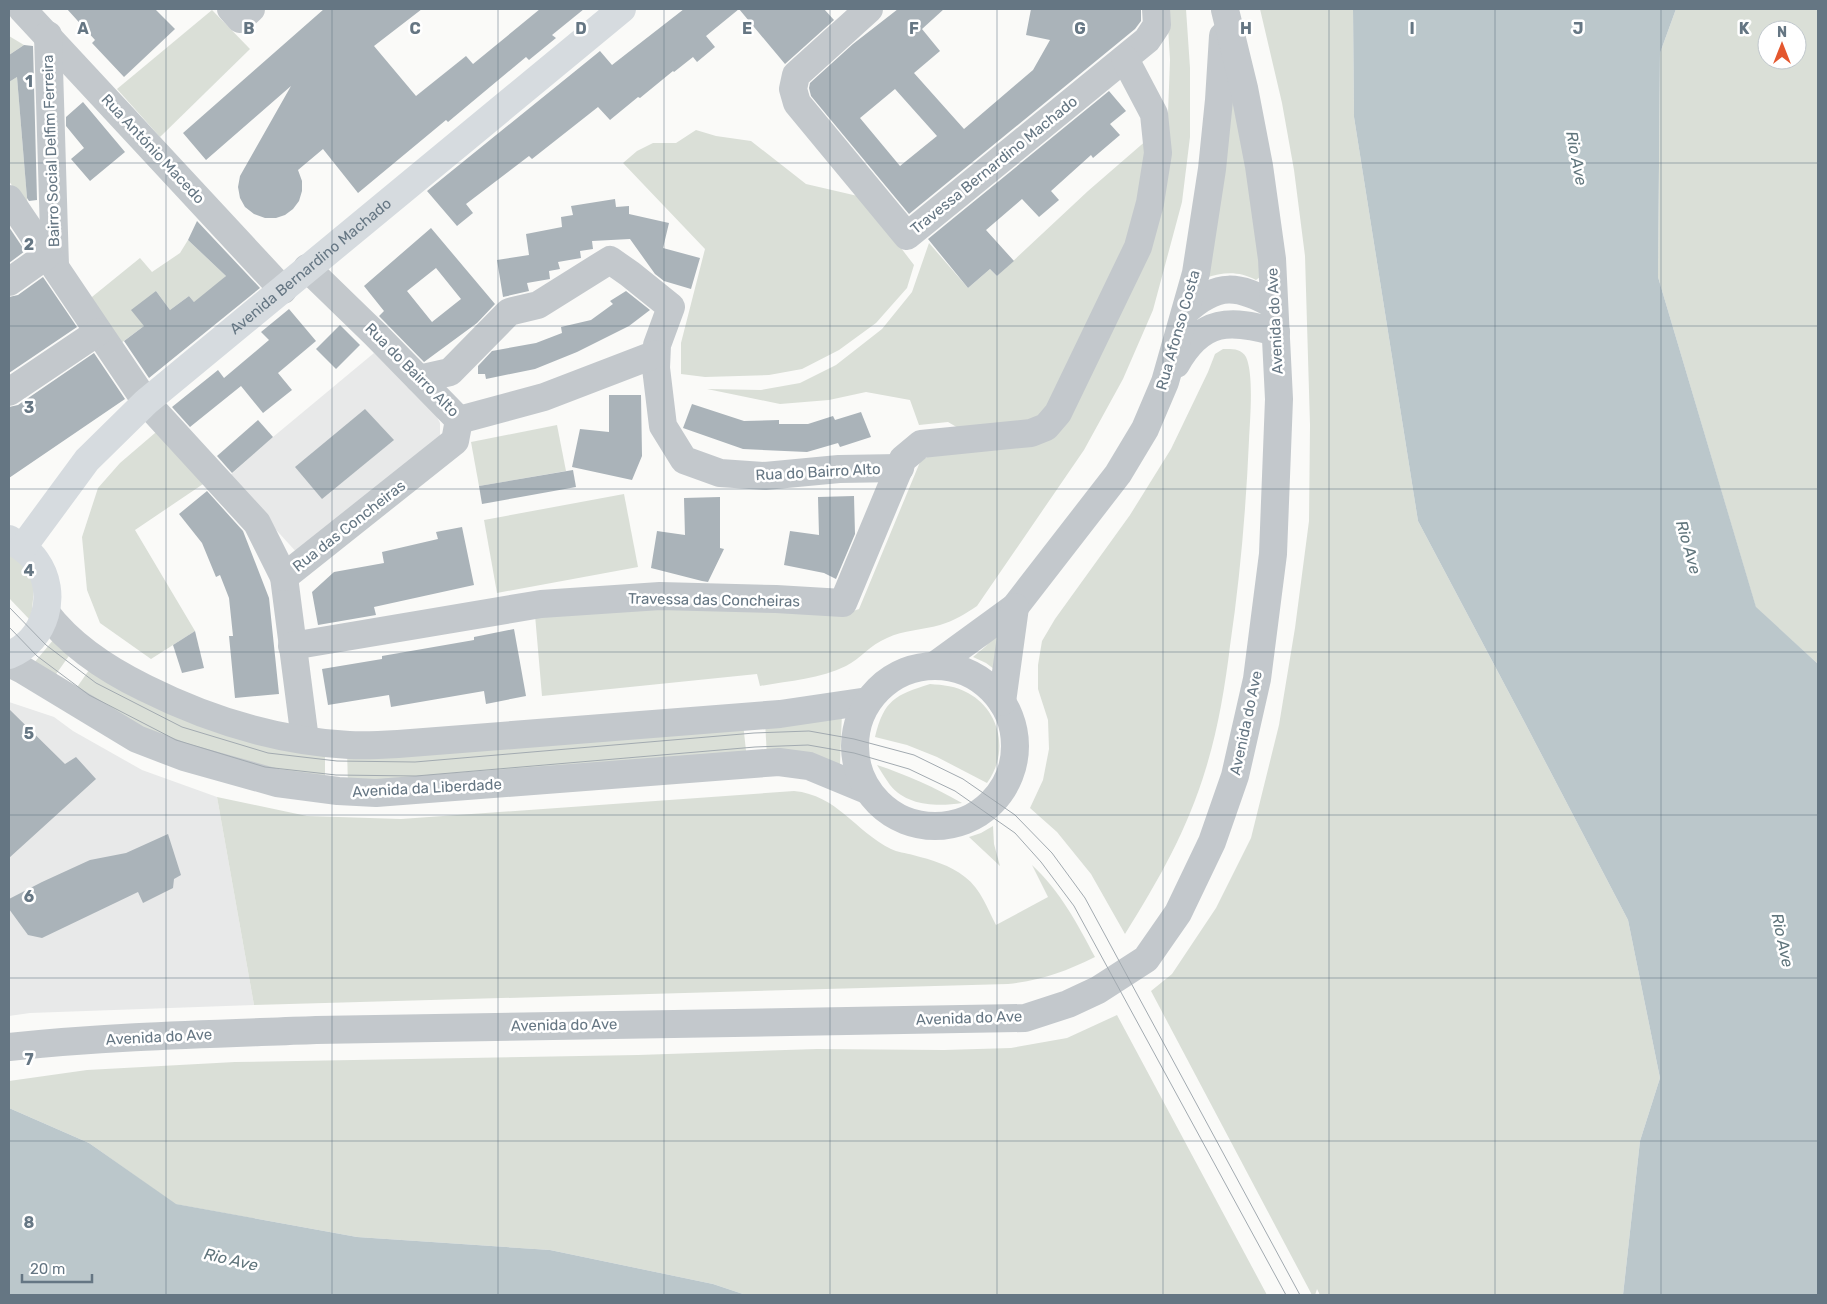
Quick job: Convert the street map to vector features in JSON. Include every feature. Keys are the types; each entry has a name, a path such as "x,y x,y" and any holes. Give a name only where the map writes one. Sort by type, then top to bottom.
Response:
{"main road":[{"name":"Avenida Bernardino Machado","path":"16,543 87,460 146,402 622,9"},
{"path":"9,656 26,645 36,635 46,613 48,595 44,576 36,560 16,543"}],"street":[{"name":"Rua António Macedo","path":"22,9 283,290"},
{"path":"231,9 240,19 251,9"},
{"name":"Travessa Bernardino Machado","path":"869,9 796,75 793,89 798,103 907,236 1147,40 1157,25 1156,9"},
{"name":"Avenida do Ave","path":"9,1047 181,1035 316,1030 1025,1018 1068,1004 1098,990 1146,959 1178,913 1212,842 1235,776 1257,678 1273,554 1280,399 1272,259 1259,166 1244,88 1224,9"},
{"name":"Rua Afonso Costa","path":"934,666 1015,607 1118,474 1146,429 1166,382 1196,273 1212,170 1219,100 1224,9"},
{"name":"Bairro Social Delfim Ferreira","path":"48,35 51,260"},
{"name":"Rua do Bairro Alto","path":"307,268 459,420 544,397 656,354 663,426 684,460 720,473 764,476 839,469 900,468 903,459 921,444 1031,433 1046,426 1058,413 1138,247 1150,203 1158,153 1154,114 1125,59"},
{"name":"Bairro Social Delfim Ferreira","path":"9,199 146,402"},
{"name":"Bairro Social Delfim Ferreira","path":"9,282 51,260"},
{"path":"419,379 450,372 509,312 538,305 610,260 671,307 657,345 656,354"},
{"path":"1186,311 1199,299 1217,290 1238,290 1256,295 1274,305"},
{"path":"1166,382 1184,350 1203,331 1229,323 1254,326 1276,332"},
{"path":"9,392 98,332"},
{"name":"Rua das Concheiras","path":"146,402 257,523 284,577 455,441 459,420"},
{"name":"Travessa das Concheiras","path":"292,646 540,604 660,596 843,603 900,468"},
{"path":"284,577 305,740"},
{"name":"Rua Afonso Costa","path":"1002,702 1015,607"},
{"path":"46,613 68,638 94,659 126,679 176,704 246,729 305,740 348,745 398,744 780,714 868,701"},
{"name":"Avenida da Liberdade","path":"9,663 137,739 184,757 277,784 376,793 779,762 809,766 867,790"},
{"path":"934,666 961,670 984,682 1002,702 1013,726 1015,752 1008,778 994,800 983,810 960,822 934,826 908,822 885,809 867,790 859,773 854,753 854,739 859,719 868,701 886,682 909,670 934,666"}],"shaded area":[{"path":"1167,9 1186,9 1190,68 1190,137 1182,202 1153,310 1123,379 1084,450 977,606 945,623 900,633 887,638 875,644 846,666 826,674 804,679 760,686 757,674 542,696 535,615 645,607 847,613 859,609 920,462 936,451 1050,434 1166,168 1170,60"},
{"path":"1260,9 1353,9 1354,117 1418,521 1628,920 1660,1078 1640,1141 1623,1295 1320,1295 1317,1289 1315,1295 1312,1295 1151,991 1172,974 1216,908 1251,838 1279,725 1295,628 1309,521 1310,425 1305,256 1294,170 1282,103"},
{"path":"1676,9 1818,9 1818,664 1756,608 1658,277 1660,53"},
{"path":"212,10 250,49 160,137 117,89"},
{"path":"9,36 24,45 9,55"},
{"path":"1226,44 1256,227 1260,277 1256,280 1231,273 1205,278"},
{"path":"17,77 28,210 9,181 9,82"},
{"path":"696,130 716,136 751,141 806,184 862,197 914,265 907,288 876,323 839,350 802,369 769,375 705,377 681,374 681,343 705,249 623,163 637,151 653,143 676,143"},
{"path":"1148,139 1133,232 1048,408 1038,421 960,429 948,422 919,425 910,400 866,392 829,400 780,404 707,389 761,390 800,383 836,365 882,329 912,292 929,243 968,288 990,269 997,276 1088,191"},
{"path":"188,240 226,276 199,308 189,296 170,310 156,291 144,326 117,346 87,301 140,258 152,272 180,253"},
{"path":"1223,349 1239,351 1246,357 1250,374 1251,397 1242,543 1234,620 1218,723 1198,791 1181,834 1161,874 1125,934 1091,874 1057,832 1030,808 1043,780 1049,749 1048,720 1038,689 1038,665 1042,641 1055,619 1130,515 1171,449 1215,354"},
{"path":"374,353 434,411 440,423 440,439 299,555 228,477"},
{"path":"557,425 566,471 479,486 471,442"},
{"path":"162,427 209,480 135,530 195,631 151,659 100,623 87,590 82,537 98,488 120,463"},
{"path":"624,494 638,567 497,593 484,520"},
{"path":"9,552 27,568 34,588 31,621 9,598"},
{"path":"1001,628 998,672 986,663 973,657 986,646"},
{"path":"54,639 71,653 54,677 34,663"},
{"path":"89,670 325,753 325,781 164,740 73,693"},
{"path":"930,684 949,686 968,693 988,710 998,734 999,746 998,759 987,783 937,757 907,745 875,737 882,715 893,701 908,692"},
{"path":"9,702 54,717 73,731 142,770 217,797 254,1005 30,1013 9,1016"},
{"path":"842,712 840,765 767,757 765,721"},
{"path":"743,723 747,760 348,786 347,750"},
{"path":"877,765 920,782 962,803 933,805 905,797 890,785"},
{"path":"794,791 809,794 834,806 878,842 891,849 934,861 959,873 975,887 996,925 1048,897 1032,865 1051,886 1075,920 1095,957 1053,975 1008,984 254,1005 217,797 307,816 401,819"},
{"path":"993,826 994,844 1000,866 969,837"},
{"path":"1117,1015 1267,1295 746,1295 713,1284 550,1250 357,1237 175,1204 89,1143 9,1108 9,1081 87,1070 235,1062 638,1055 817,1049 944,1050 1011,1048 1067,1038"}],"water":[{"name":"Rio Ave","path":"1353,9 1676,9 1660,53 1658,277 1756,607 1818,664 1818,1295 1623,1295 1640,1141 1660,1078 1628,920 1418,521 1354,117"},
{"name":"Rio Ave","path":"9,1108 89,1143 176,1204 357,1237 550,1250 713,1284 746,1295 9,1295"}],"building":[{"path":"67,9 155,9 175,29 124,77 92,43 95,40"},
{"path":"324,9 422,9 374,46 416,96 466,56 473,64 540,9 584,9 552,35 556,38 529,60 526,57 358,193 323,149 298,170 302,181 302,191 299,201 293,209 285,215 276,218 265,218 254,214 245,207 240,198 238,187 240,176 291,86 206,160 183,133"},
{"path":"684,9 739,9 706,36 715,47 697,62 693,57 610,120 598,107 532,159 529,156 466,204 473,213 457,226 427,191 600,51 612,65"},
{"path":"739,9 824,9 834,20 785,64"},
{"path":"898,9 944,9 922,29 940,51 914,73 964,129 1033,70 1050,40 1026,35 1031,9 1141,9 1141,21 1135,29 909,214 811,96 810,83 853,44","holes":["895,89 937,136 900,166 860,118"]},
{"path":"24,45 33,46 37,200 29,201 27,198 17,77 9,82 9,55"},
{"path":"1109,91 1126,111 1110,124 1120,135 1093,158 1091,155 1051,191 1059,200 1039,217 1022,199 986,230 1014,261 997,276 990,269 968,288 928,239"},
{"path":"83,102 125,152 90,181 71,159 84,148 66,126 66,117"},
{"path":"615,199 616,207 629,206 629,214 669,223 663,248 700,258 691,289 664,281 655,274 630,239 592,241 593,249 580,251 581,258 558,262 560,269 549,271 550,279 527,283 529,291 503,297 497,260 529,255 526,234 562,227 561,217 573,215 571,206"},
{"path":"197,221 260,288 149,378 124,341 144,326 131,310 156,291 170,310 189,296 194,302 226,276 188,240"},
{"path":"9,227 25,251 9,263"},
{"path":"431,228 495,304 477,323 424,362 379,316 384,311 364,286","holes":["436,268 461,299 432,322 407,291"]},
{"path":"43,277 77,327 9,373 9,297 18,295"},
{"path":"626,291 650,310 629,326 577,352 535,369 486,379 485,374 478,374 478,366 492,351 536,343 562,333 561,327 591,320 613,304 610,301"},
{"path":"289,309 316,341 278,373 292,390 263,413 241,386 190,427 172,407 218,370 224,378 269,340 261,332"},
{"path":"340,325 360,345 336,369 316,349"},
{"path":"94,353 125,399 9,478 9,407 18,405"},
{"path":"609,395 641,395 642,456 632,480 572,467 580,429 609,432"},
{"path":"692,404 744,421 779,420 779,424 808,424 833,416 835,420 861,412 871,437 840,447 838,443 807,452 743,449 683,428"},
{"path":"365,409 394,440 322,499 295,467"},
{"path":"258,420 273,437 232,473 217,456"},
{"path":"573,470 576,487 482,504 479,486"},
{"path":"207,491 243,531 269,598 279,694 235,698 229,636 233,636 229,598 220,575 216,577 202,543 179,514"},
{"path":"854,496 855,534 836,579 824,573 784,565 790,531 819,535 818,497"},
{"path":"720,497 720,548 724,549 708,582 651,568 657,531 685,535 684,498"},
{"path":"462,527 474,585 374,607 376,615 318,625 312,592 334,572 384,563 382,552 438,539 436,532"},
{"path":"514,629 526,696 486,704 484,691 391,707 389,695 328,705 322,669 382,659 382,656 474,640 474,637"},
{"path":"195,631 204,668 182,673 173,645"},
{"path":"9,709 65,764 76,757 96,779 9,858"},
{"path":"168,834 181,875 174,879 173,888 143,903 138,892 42,938 28,935 9,909 9,899 42,882 90,860 126,853"}],"tram line":[{"path":"9,607 46,645 96,683 182,727 268,753 337,761 415,762 754,733 809,731 854,739 914,755 963,779 1015,815 1052,853 1085,898 1300,1295"},
{"path":"9,627 37,656 89,695 176,740 265,767 336,775 416,776 755,747 808,745 854,753 909,769 955,791 1015,833 1041,862 1074,906 1286,1295"}]}
